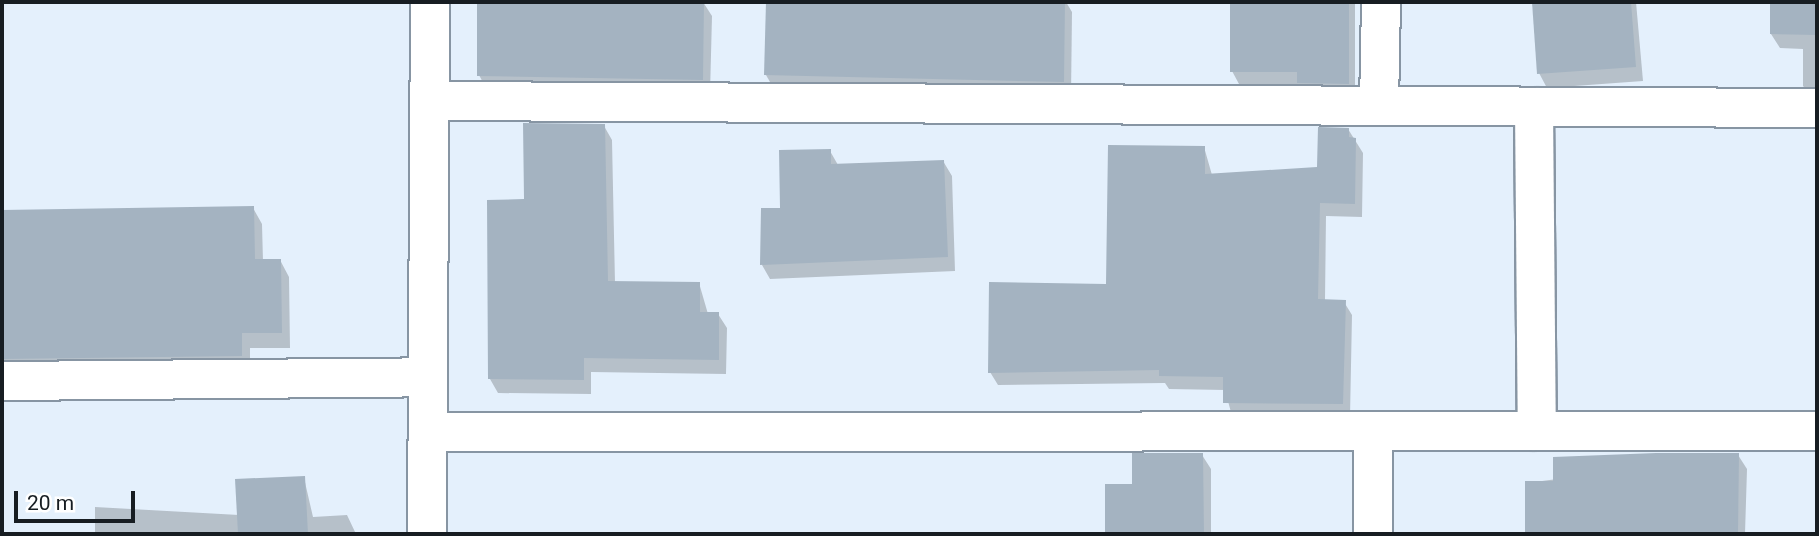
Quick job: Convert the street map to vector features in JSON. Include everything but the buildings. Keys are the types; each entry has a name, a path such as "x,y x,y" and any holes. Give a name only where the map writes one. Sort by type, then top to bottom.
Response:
{"street":[{"path":"427,534 430,2"},
{"path":"1379,106 1381,2"},
{"path":"430,101 1817,108"},
{"path":"1534,107 1537,431"},
{"path":"2,381 428,377"},
{"path":"1373,431 1373,534"},
{"path":"428,432 1817,431"}]}
